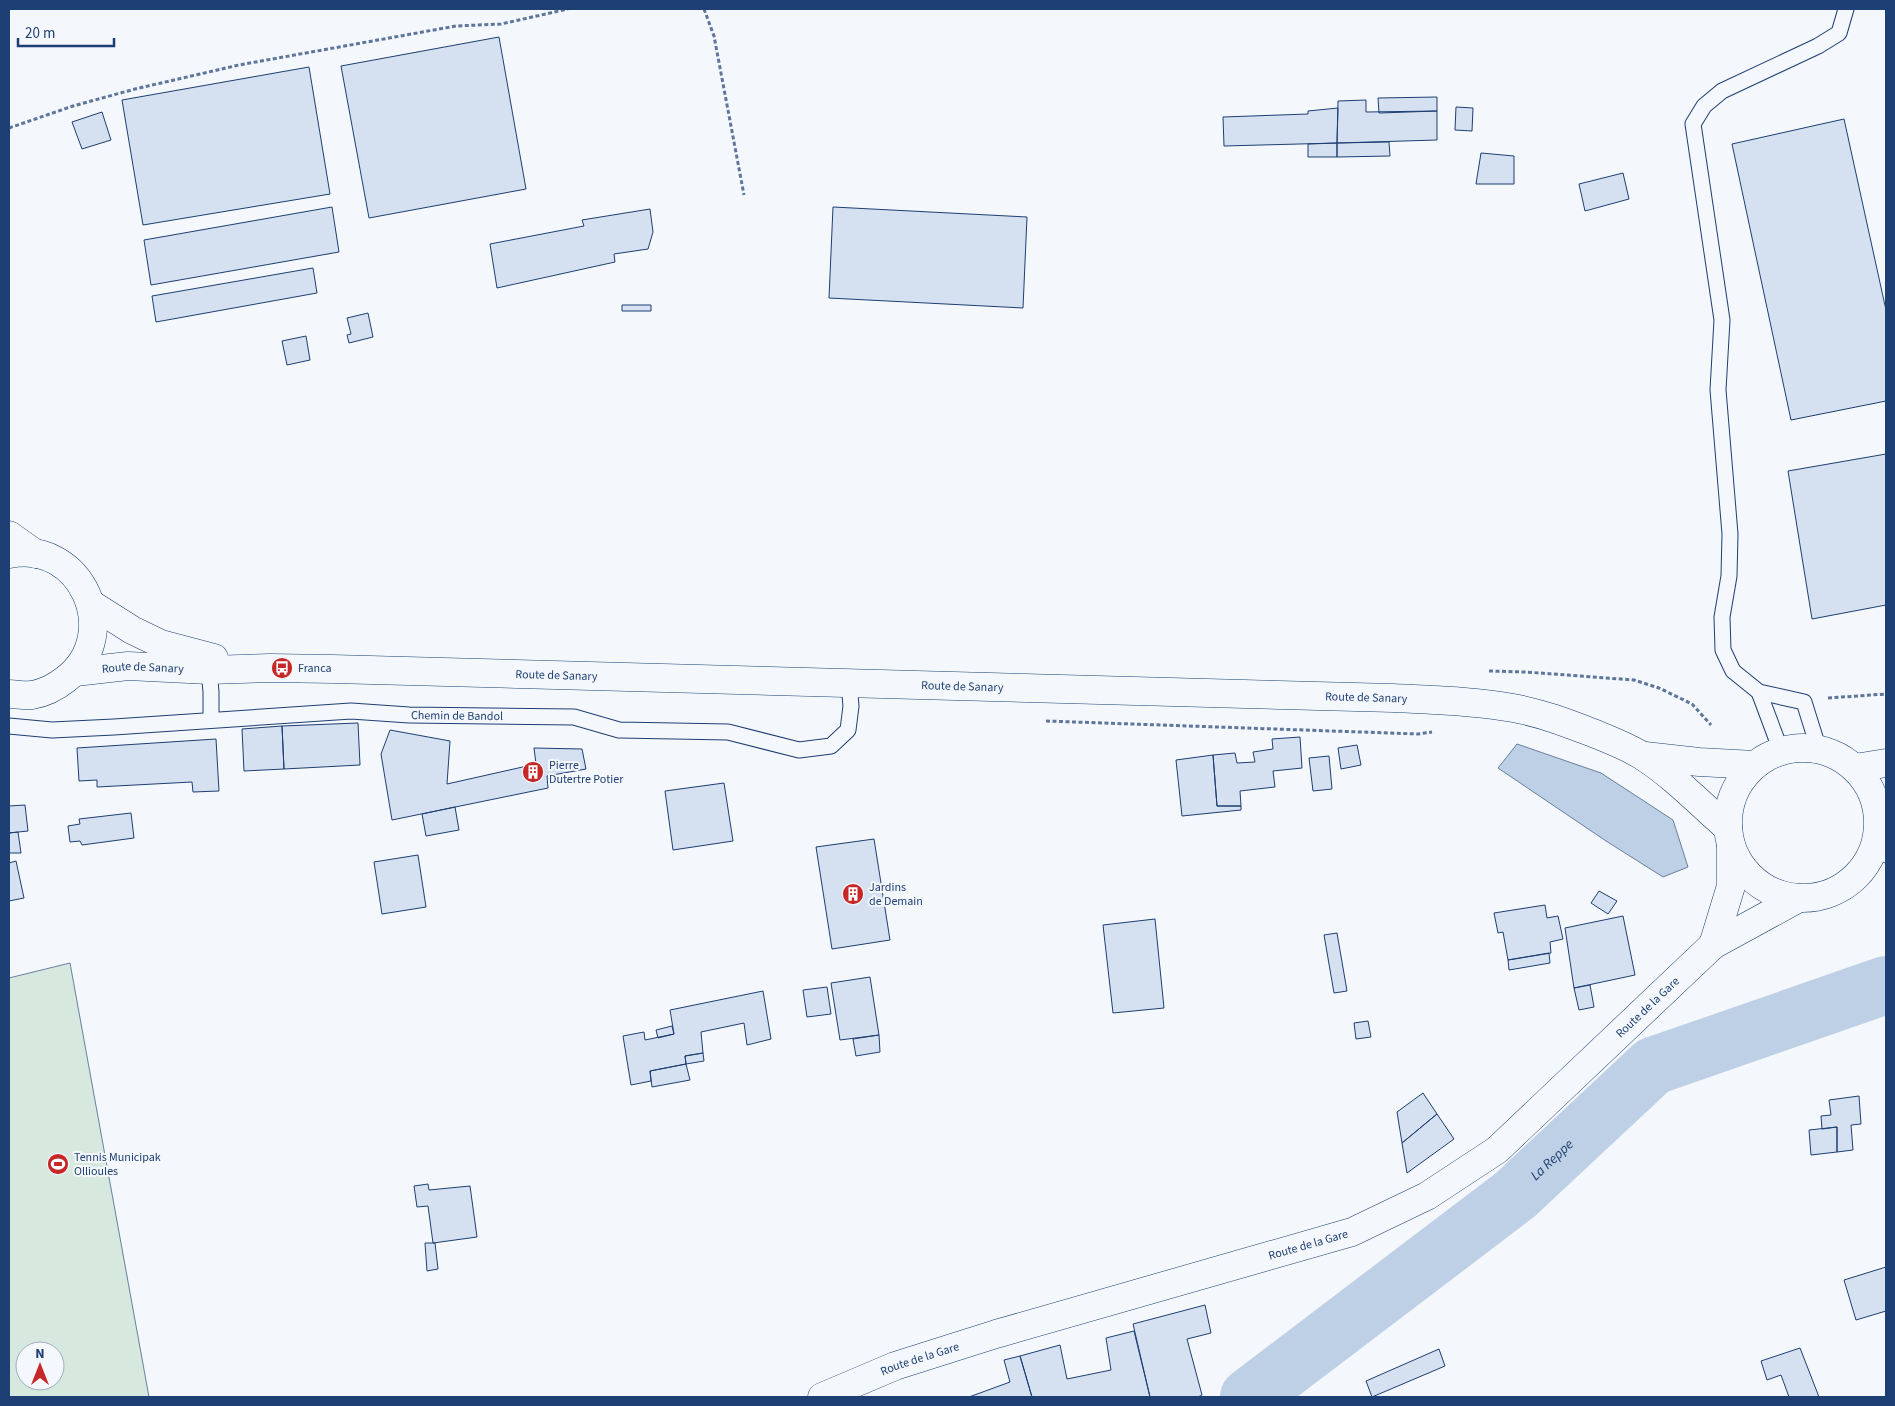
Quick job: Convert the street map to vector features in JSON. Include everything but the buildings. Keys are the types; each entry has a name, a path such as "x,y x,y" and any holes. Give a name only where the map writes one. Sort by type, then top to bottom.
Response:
{"main road":[{"path":"9,535 36,554"},
{"name":"Route de Sanary","path":"9,554 19,552 43,555 64,565 81,582 91,604 94,628 88,652 75,672 56,687 32,695 9,694"},
{"name":"Route de Sanary","path":"91,604 132,630 161,644 198,655 270,668"},
{"name":"Route de Sanary","path":"75,672 128,666 209,670 270,668 1456,701 1515,708 1560,720 1606,738 1643,756 1688,790 1710,812 1729,837"},
{"path":"1800,748 1819,750 1838,757 1854,768 1867,783 1882,815 1877,835 1880,853 1843,886 1822,896 1799,898 1777,893 1757,883 1741,866 1729,837 1729,810 1734,793 1743,778 1755,765 1781,751 1800,748"},
{"name":"Route de Sanary","path":"1643,756 1755,765"},
{"path":"1854,768 1886,763"},
{"name":"Route de la Gare","path":"1713,945 1731,886 1729,837"},
{"name":"Route de la Gare","path":"822,1397 895,1366 987,1337 1352,1232 1427,1196 1497,1150 1713,945 1799,898"}],"lane":[{"path":"1819,750 1804,702 1759,692 1734,671 1723,650 1722,617 1729,576 1730,534 1718,390 1722,320 1694,124 1704,106 1722,91 1818,46 1839,32 1846,9"},
{"path":"209,670 211,720"},
{"name":"Chemin de Bandol","path":"9,726 52,730 114,728 351,711 409,715 574,717 619,730 728,732 799,750 831,746 848,730 851,706 849,684"},
{"path":"1759,692 1781,751"}],"path":[{"path":"9,128 73,106 135,89 239,65 456,26 501,24 568,9"},
{"path":"704,9 714,36 744,195"},
{"path":"1488,672 1526,672 1634,680 1659,688 1692,704 1711,725"},
{"path":"1828,698 1886,694"}],"shaded area":[{"name":"Tennis Municipak Ollioules","path":"70,963 149,1397 9,1397 9,978"}],"water":[{"path":"1517,744 1601,773 1673,820 1688,867 1663,877 1498,768"}],"waterway":[{"name":"La Reppe","path":"1249,1397 1515,1195 1653,1066 1886,985"}],"place":[{"name":"Franca","path":"282,668"},
{"name":"Pierre Dutertre Potier","path":"533,772"},
{"name":"Jardins de Demain","path":"853,894"},
{"name":"Tennis Municipak Ollioules","path":"58,1164"}]}
